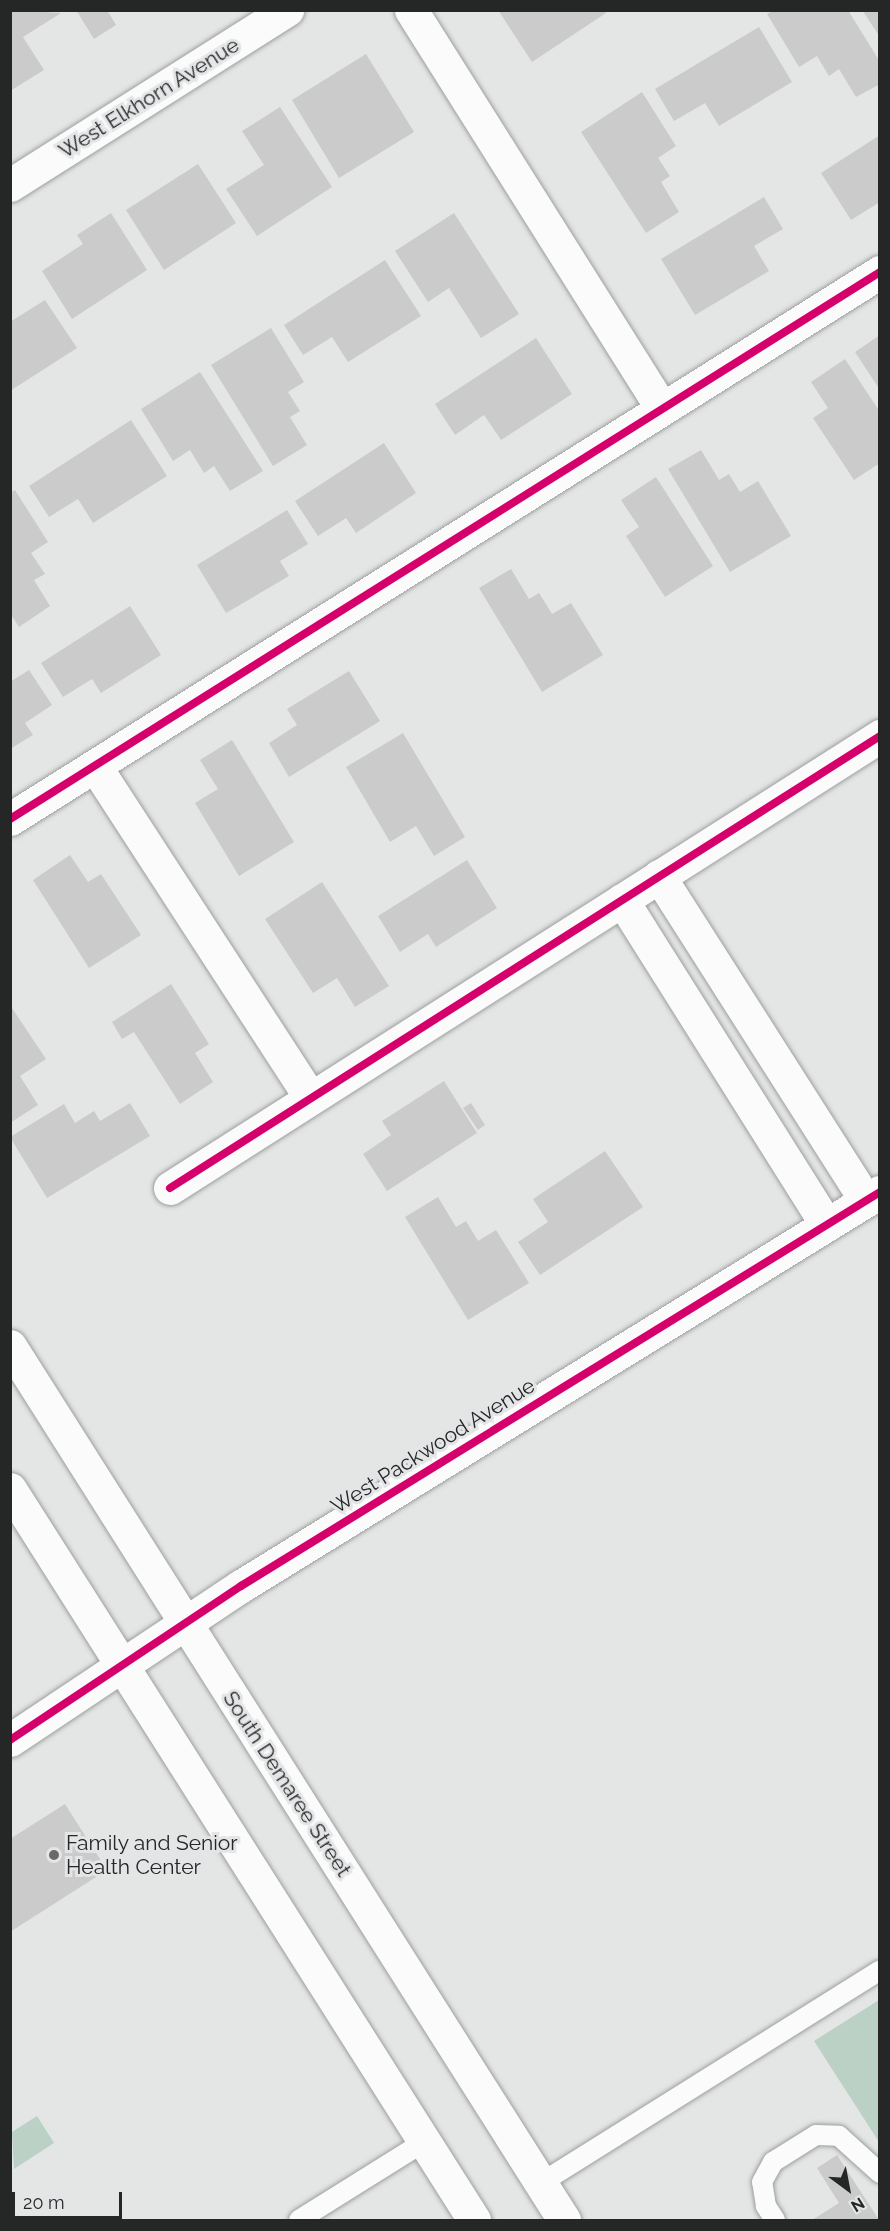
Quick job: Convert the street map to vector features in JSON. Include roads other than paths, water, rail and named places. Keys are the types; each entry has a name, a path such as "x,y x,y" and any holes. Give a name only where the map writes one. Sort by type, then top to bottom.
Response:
{"street":[{"name":"West Elkhorn Avenue","path":"10,186 287,10"},
{"path":"411,10 662,409"},
{"path":"10,819 879,272"},
{"path":"170,1188 879,736"},
{"path":"95,766 310,1097"},
{"path":"658,876 873,1196"},
{"path":"622,900 826,1224"},
{"name":"West Packwood Avenue","path":"10,1740 185,1622 873,1196"},
{"name":"South Demaree Street","path":"10,1346 564,2220"},
{"path":"10,1489 474,2220"}],"lane":[{"path":"541,2183 879,1970"},
{"path":"775,2220 766,2206 762,2182 773,2162 816,2135 839,2136 879,2173"},
{"path":"299,2220 424,2142"}],"place":[{"name":"Family and Senior Health Center","path":"54,1855"}]}
